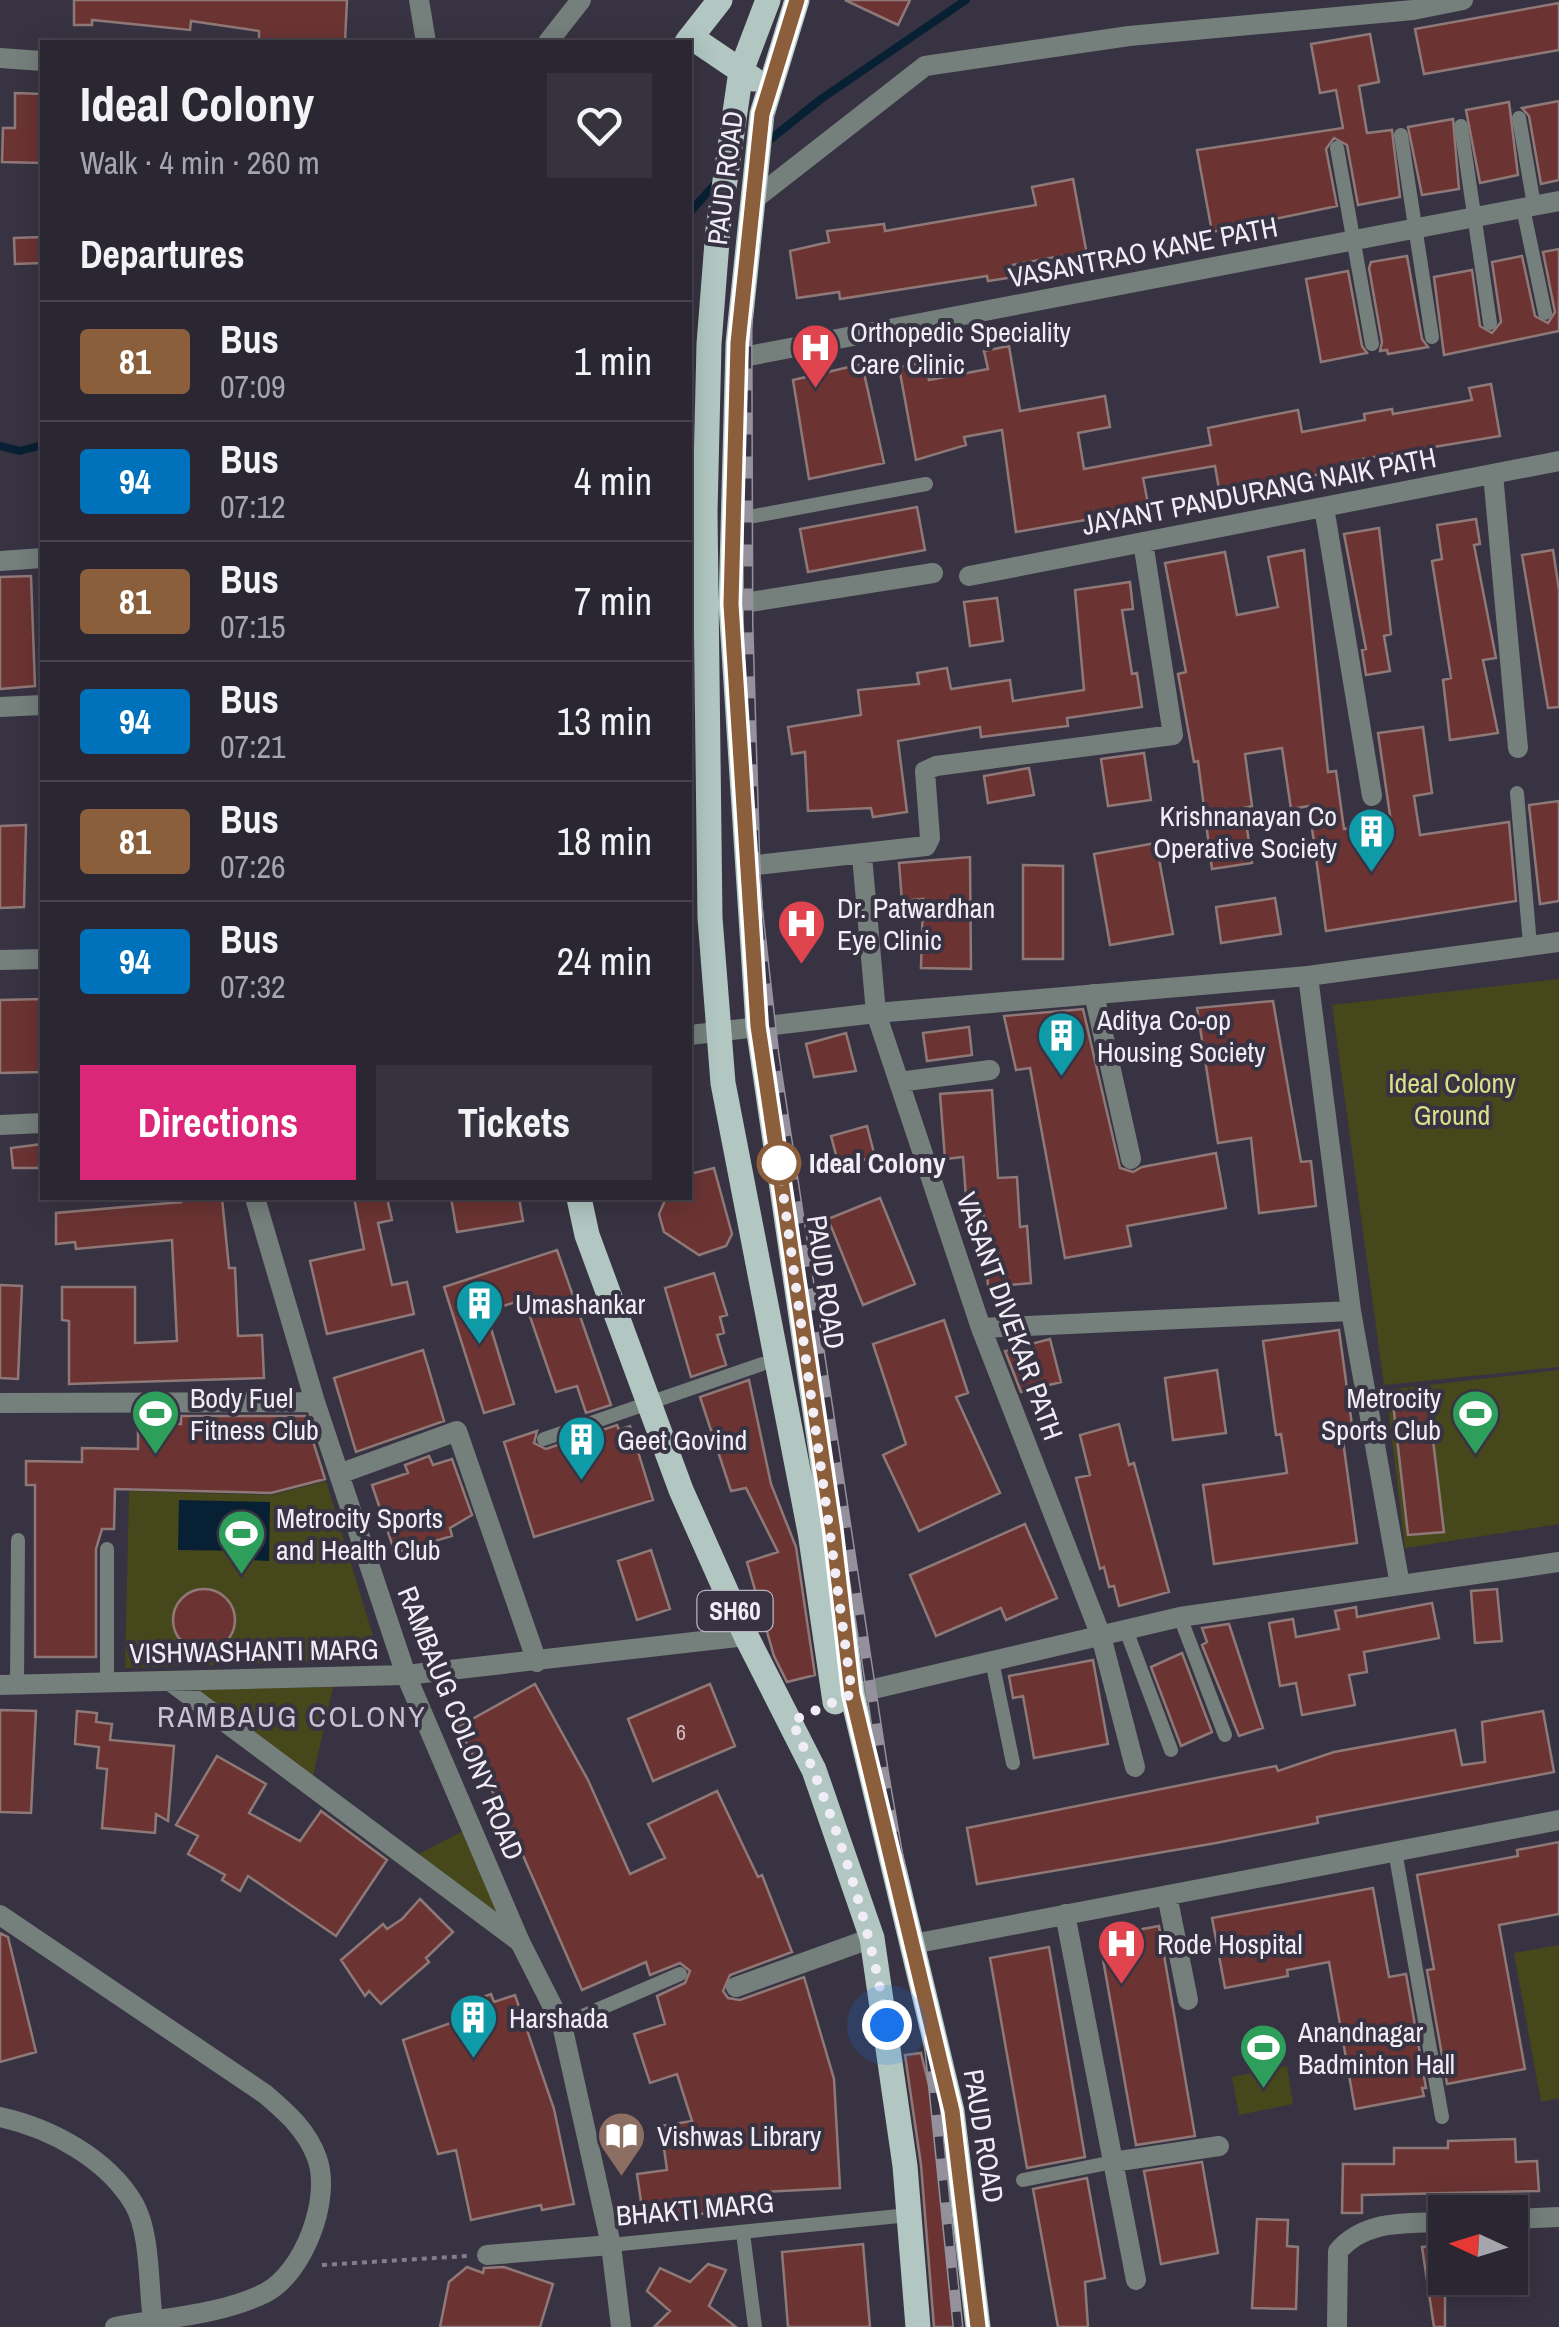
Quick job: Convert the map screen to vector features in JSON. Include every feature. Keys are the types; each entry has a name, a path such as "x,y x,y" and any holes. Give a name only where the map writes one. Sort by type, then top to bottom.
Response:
{"main road":[{"path":"689,40 720,0"},
{"path":"768,0 740,71 709,344 705,512 710,918 716,1032 843,1698 792,1721"},
{"name":"PAUD ROAD","path":"798,0 765,102 738,358 731,604 758,1026 833,1532 843,1698 913,1944 952,2111 978,2327"},
{"path":"692,42 740,71 765,102"},
{"name":"SH60","path":"579,1200 587,1235 681,1490 746,1636 814,1770 872,1938 909,2215 918,2327"}],"street":[{"path":"419,0 426,40"},
{"path":"550,40 581,0"},
{"path":"753,190 926,66 1129,36 1413,10 1463,0"},
{"path":"0,58 40,61"},
{"name":"VASANTRAO KANE PATH","path":"738,358 1559,200"},
{"name":"JAYANT PANDURANG NAIK PATH","path":"969,576 1559,461"},
{"path":"1493,474 1518,748"},
{"path":"1324,507 1372,796"},
{"path":"748,866 926,846 930,838 924,783 926,771 936,766 1173,735 1144,542"},
{"path":"0,561 40,558"},
{"path":"731,604 933,573"},
{"path":"0,707 40,706"},
{"name":"VASANT DIVEKAR PATH","path":"862,856 876,1013 981,1328 1101,1636 1136,1767"},
{"path":"692,1035 876,1013 1308,976 1559,942"},
{"path":"0,960 40,958"},
{"path":"1308,976 1352,1311 1400,1585"},
{"path":"1094,994 1130,1159"},
{"path":"899,1082 990,1070"},
{"path":"0,1125 40,1124"},
{"name":"RAMBAUG COLONY ROAD","path":"257,1200 315,1402 406,1675 520,1942 562,2025 611,2245 621,2327"},
{"path":"981,1328 1352,1311"},
{"path":"0,1403 315,1402"},
{"path":"339,1474 457,1431 537,1662"},
{"path":"843,1698 1180,1617 1559,1562"},
{"name":"VISHWASHANTI MARG","path":"9,1685 406,1675 746,1636"},
{"path":"170,1681 520,1942"},
{"path":"913,1944 1559,1820"},
{"path":"1167,1894 1188,2000"},
{"path":"1065,1914 1136,2280"},
{"path":"0,1915 265,2094 300,2125 319,2162 317,2211 306,2254 268,2292 179,2320 115,2327"},
{"path":"736,1987 872,1938"},
{"path":"0,2117 34,2124 78,2148 114,2179 135,2206 152,2320"},
{"path":"1113,2162 1219,2146"},
{"path":"1528,2218 1559,2217"},
{"path":"1337,2327 1338,2251 1352,2234 1377,2226 1428,2223"},
{"name":"BHAKTI MARG","path":"487,2255 611,2245"}],"lane":[{"path":"1519,118 1545,313"},
{"path":"1461,126 1490,323"},
{"path":"1401,134 1432,337"},
{"path":"1337,148 1372,344"},
{"path":"733,520 926,484"},
{"path":"1517,793 1530,946"},
{"path":"544,1438 762,1364"},
{"path":"9,1685 18,1540"},
{"path":"108,1549 108,1682"},
{"path":"1180,1617 1226,1735"},
{"path":"1126,1630 1171,1750"},
{"path":"992,1661 1012,1763"},
{"path":"1395,1851 1442,2117"},
{"path":"562,2025 680,1974"},
{"path":"1024,2180 1113,2162"},
{"name":"BHAKTI MARG","path":"611,2245 909,2215"},
{"path":"743,2232 755,2327"}],"path":[{"path":"298,2261 308,2266 487,2255"}],"green space":[{"name":"Ideal Colony Ground","path":"1559,979 1559,1367 1384,1385 1332,1005"},
{"name":"Metrocity Sports Club","path":"1559,1370 1559,1524 1405,1548 1386,1390"},
{"name":"Metrocity Sports and Health Club","path":"326,1481 380,1659 125,1668 129,1491 272,1495"},
{"path":"333,1687 313,1776 195,1689"},
{"path":"463,1831 498,1913 417,1855"},
{"path":"1559,1945 1559,2098 1541,2102 1514,1953"},
{"name":"Anandnagar Badminton Hall","path":"1287,2066 1293,2104 1239,2115 1232,2077"}],"water":[{"path":"179,1500 270,1502 269,1561 248,1560 248,1551 178,1550"}],"building":[{"path":"74,0 347,0 345,40 259,39 259,31 191,21 190,30 92,20 92,25 74,25"},
{"path":"845,0 910,0 898,25"},
{"path":"1559,3 1559,50 1424,74 1415,29"},
{"path":"1370,34 1379,82 1359,86 1367,133 1392,130 1400,197 1358,205 1347,145 1334,138 1326,149 1337,206 1212,232 1197,150 1343,128 1336,90 1320,93 1311,44"},
{"path":"15,93 40,94 40,163 2,162 3,128 15,128"},
{"path":"1559,101 1559,180 1541,184 1529,116 1522,108"},
{"path":"1509,102 1518,175 1480,183 1466,110"},
{"path":"1453,119 1459,189 1422,195 1408,127"},
{"path":"1073,179 1089,266 1064,270 1061,256 1012,265 1014,277 988,281 987,276 840,299 839,292 797,298 790,251 829,242 827,231 884,224 885,231 1036,205 1032,187"},
{"path":"40,237 40,263 15,264 14,238"},
{"path":"1559,249 1559,331 1444,355 1434,277 1472,270 1480,326 1492,333 1501,322 1492,262 1522,256 1535,316 1548,323 1555,312 1543,252"},
{"path":"1407,256 1422,339 1428,347 1388,354 1387,350 1380,351 1382,342 1369,268 1371,262"},
{"path":"1348,271 1362,346 1367,353 1321,362 1306,279"},
{"path":"1009,346 1020,411 1105,396 1110,427 1078,433 1084,469 1211,445 1208,428 1298,410 1302,432 1365,420 1364,414 1392,409 1393,414 1472,400 1469,388 1491,384 1500,436 1350,461 1351,469 1219,489 1215,466 1143,478 1149,509 1016,532 1002,430 964,437 966,445 916,460 899,367 926,362 929,380 988,369 984,351"},
{"path":"862,364 884,463 809,479 793,380"},
{"path":"917,507 925,550 808,572 800,529"},
{"path":"1476,519 1480,544 1474,545 1496,658 1483,660 1498,733 1450,740 1443,680 1451,678 1432,561 1442,559 1437,525"},
{"path":"1379,528 1391,634 1384,636 1390,671 1366,675 1362,650 1366,649 1344,534"},
{"path":"1304,550 1328,772 1336,771 1344,829 1391,822 1378,733 1423,727 1432,793 1414,796 1420,835 1509,822 1516,901 1326,931 1309,806 1291,809 1282,748 1245,754 1252,806 1244,808 1252,863 1212,869 1198,761 1194,762 1178,674 1186,672 1165,563 1225,552 1237,615 1278,607 1268,557"},
{"path":"1553,550 1559,590 1559,707 1548,708 1522,555"},
{"path":"31,576 35,686 0,689 0,577"},
{"path":"1130,582 1133,609 1122,610 1132,674 1137,673 1142,707 1067,718 1068,726 981,737 980,727 898,741 907,812 873,817 871,808 808,811 805,752 792,754 788,727 861,715 858,690 919,684 917,673 947,668 951,689 1010,680 1013,701 1084,690 1075,590"},
{"path":"997,598 1003,641 970,646 964,602"},
{"path":"1144,753 1151,800 1108,806 1101,759"},
{"path":"1029,768 1034,795 988,803 984,776"},
{"path":"1559,801 1559,901 1540,904 1529,805"},
{"path":"26,825 24,907 0,908 0,826"},
{"path":"1156,843 1173,934 1110,945 1094,854"},
{"path":"970,857 971,969 921,968 923,899 902,901 899,863"},
{"path":"1023,865 1063,866 1063,959 1023,959"},
{"path":"1275,898 1281,934 1221,943 1216,907"},
{"path":"40,999 40,1072 0,1073 0,1000"},
{"path":"1273,1001 1301,1162 1311,1161 1316,1206 1259,1213 1251,1138 1218,1143 1197,1008"},
{"path":"1083,1009 1120,1168 1133,1172 1216,1153 1226,1208 1127,1226 1131,1246 1065,1258 1030,1068 1016,1070 1004,1016"},
{"path":"969,1027 972,1055 927,1061 923,1033"},
{"path":"846,1033 856,1071 814,1077 806,1044"},
{"path":"992,1090 998,1178 1017,1177 1020,1227 1027,1226 1031,1283 988,1287 983,1210 967,1211 963,1157 945,1159 940,1094"},
{"path":"867,1126 875,1157 839,1166 831,1136"},
{"path":"40,1144 40,1168 13,1168 11,1148"},
{"path":"714,1168 732,1234 726,1246 699,1255 664,1232 659,1214 665,1200 692,1200 692,1174"},
{"path":"880,1198 915,1284 863,1305 828,1219"},
{"path":"222,1200 229,1268 235,1268 238,1336 262,1335 264,1378 69,1384 69,1321 62,1320 62,1287 135,1287 135,1343 177,1341 172,1240 76,1249 75,1242 56,1244 56,1213"},
{"path":"354,1200 387,1200 392,1220 378,1223 392,1285 407,1282 414,1314 327,1334 310,1261 364,1249"},
{"path":"451,1200 519,1200 523,1221 457,1232"},
{"name":"Umashankar","path":"557,1250 611,1405 586,1413 577,1386 556,1392 524,1299 486,1312 514,1404 484,1413 444,1287"},
{"path":"714,1273 727,1315 720,1317 724,1333 717,1335 726,1365 691,1377 665,1288"},
{"path":"0,1285 22,1286 18,1379 0,1378"},
{"path":"944,1320 968,1393 956,1397 1000,1493 919,1531 883,1455 906,1444 873,1344"},
{"path":"1339,1330 1352,1425 1341,1426 1357,1543 1214,1564 1203,1485 1287,1473 1281,1434 1276,1435 1263,1341"},
{"path":"1050,1339 1061,1382 1021,1392 1005,1351"},
{"path":"423,1350 444,1421 356,1452 334,1378"},
{"path":"1217,1370 1226,1433 1173,1440 1165,1378"},
{"path":"749,1380 771,1484 796,1547 815,1675 787,1682 774,1656 747,1562 778,1552 746,1488 731,1491 700,1397"},
{"path":"1427,1390 1444,1532 1408,1535 1392,1394"},
{"path":"181,1416 305,1416 325,1479 271,1493 115,1489 114,1529 102,1529 96,1549 96,1657 35,1657 35,1485 26,1485 26,1461 82,1462 82,1448 138,1449 138,1423 181,1424"},
{"path":"1119,1424 1129,1465 1134,1463 1169,1592 1119,1606 1114,1586 1109,1587 1104,1567 1100,1569 1076,1478 1090,1475 1080,1435"},
{"name":"Geet Govind","path":"617,1425 619,1430 630,1426 653,1500 534,1537 504,1442 537,1431 534,1443 546,1449"},
{"path":"429,1456 433,1465 452,1459 472,1515 450,1528 452,1536 395,1553 372,1485 408,1473 405,1465"},
{"path":"1025,1524 1057,1598 1006,1620 1001,1608 936,1636 910,1575"},
{"path":"651,1550 670,1609 637,1620 618,1561"},
{"path":"204,1589 226,1598 235,1620 226,1642 204,1651 182,1642 173,1620 182,1598"},
{"path":"1497,1589 1502,1641 1475,1643 1471,1591"},
{"path":"1432,1603 1439,1638 1364,1652 1367,1672 1349,1675 1355,1705 1302,1715 1296,1683 1280,1686 1269,1623 1293,1619 1296,1637 1339,1629 1335,1611 1356,1607 1357,1617"},
{"path":"1229,1624 1263,1728 1239,1736 1202,1645 1207,1642 1202,1628"},
{"path":"1182,1653 1212,1732 1181,1746 1151,1667"},
{"path":"1093,1660 1108,1744 1034,1758 1023,1696 1013,1698 1009,1676"},
{"path":"535,1684 588,1780 630,1874 665,1858 648,1824 717,1791 758,1877 762,1875 792,1952 730,1975 723,1991 728,1998 740,2000 804,1977 834,2079 840,2188 762,2192 764,2205 644,2222 637,2174 667,2170 661,2126 692,2121 677,2074 650,2083 634,2034 665,2024 657,1996 685,1983 690,1971 680,1963 650,1975 646,1962 582,1990 507,1819 458,1727"},
{"path":"710,1684 735,1746 653,1781 628,1719"},
{"path":"0,1710 36,1711 31,1813 0,1812"},
{"path":"77,1711 97,1713 96,1722 112,1724 110,1740 174,1746 168,1821 156,1814 155,1833 102,1828 107,1769 97,1768 99,1747 75,1744"},
{"path":"1543,1711 1554,1772 1317,1817 1318,1823 1216,1843 977,1884 967,1828 1276,1766 1278,1771 1334,1752 1455,1730 1462,1765 1485,1762 1482,1722"},
{"path":"217,1756 266,1784 249,1813 300,1841 321,1811 387,1860 336,1936 248,1876 240,1891 222,1880 225,1875 188,1854 198,1836 176,1825"},
{"path":"1559,1842 1559,1914 1499,1925 1525,2069 1447,2084 1427,1970 1434,1969 1417,1875 1518,1856 1517,1850"},
{"path":"1373,1888 1389,1977 1406,1974 1426,2088 1422,2088 1424,2096 1355,2109 1329,1962 1287,1970 1288,1976 1225,1988 1212,1918"},
{"path":"420,1899 453,1932 426,1958 429,1962 381,2004 369,1991 365,1996 341,1960 383,1924 387,1929 402,1919"},
{"path":"1159,1926 1195,2136 1136,2145 1099,1937"},
{"path":"0,1933 8,1937 36,2052 0,2062"},
{"path":"1049,1947 1085,2157 1027,2168 990,1958"},
{"path":"491,1994 494,2002 515,1995 554,2109 574,2204 542,2210 541,2205 471,2220 456,2150 438,2154 403,2040 479,2013 474,2000"},
{"path":"921,2053 936,2114 962,2327 934,2327 921,2165 905,2055"},
{"path":"1515,2139 1516,2162 1537,2161 1539,2191 1362,2195 1362,2213 1342,2213 1343,2164 1394,2164 1394,2148 1448,2148 1448,2141"},
{"path":"1202,2162 1218,2253 1161,2264 1144,2171"},
{"path":"1087,2178 1105,2278 1085,2282 1088,2327 1058,2327 1033,2189"},
{"path":"1257,2219 1288,2220 1287,2246 1298,2247 1296,2309 1252,2308"},
{"path":"863,2244 870,2327 788,2327 782,2252"},
{"path":"1428,2246 1428,2287 1422,2247"},
{"path":"708,2264 726,2270 709,2306 736,2327 654,2327 670,2311 647,2291 660,2268 690,2282"},
{"path":"467,2267 483,2273 484,2268 504,2267 553,2284 540,2327 440,2327 449,2282"},
{"path":"1429,2295 1445,2295 1445,2327 1434,2327"}],"waterway":[{"path":"767,142 821,99 966,0"},
{"path":"692,210 717,182"},
{"path":"0,446 20,451 40,446"}],"railway":[{"path":"799,0 771,101 754,196 747,317 748,624 756,895 774,1054 884,1775 927,2023 958,2327"}],"bus line":[{"name":"81","path":"797,0 762,114 738,343 731,604 740,687 758,1026 833,1532 852,1694 933,2015 952,2111 978,2327"}],"place":[{"name":"Orthopedic Speciality Care Clinic","path":"815,390"},
{"name":"Krishnanayan Co Operative Society","path":"1372,874"},
{"name":"Dr. Patwardhan Eye Clinic","path":"802,966"},
{"name":"Aditya Co-op Housing Society","path":"1062,1078"},
{"name":"Ideal Colony","path":"779,1163"},
{"name":"Umashankar","path":"480,1346"},
{"name":"Body Fuel Fitness Club","path":"155,1456"},
{"name":"Metrocity Sports Club","path":"1476,1456"},
{"name":"Geet Govind","path":"582,1482"},
{"name":"Metrocity Sports and Health Club","path":"241,1576"},
{"name":"Rode Hospital","path":"1122,1986"},
{"name":"Harshada","path":"474,2060"},
{"name":"Anandnagar Badminton Hall","path":"1263,2090"},
{"name":"Vishwas Library","path":"622,2178"}],"district":[{"name":"RAMBAUG COLONY","path":"292,1716"}],"route":[{"path":"779,1163 833,1532 852,1694 792,1721 814,1770 872,1938 887,2025"}]}
